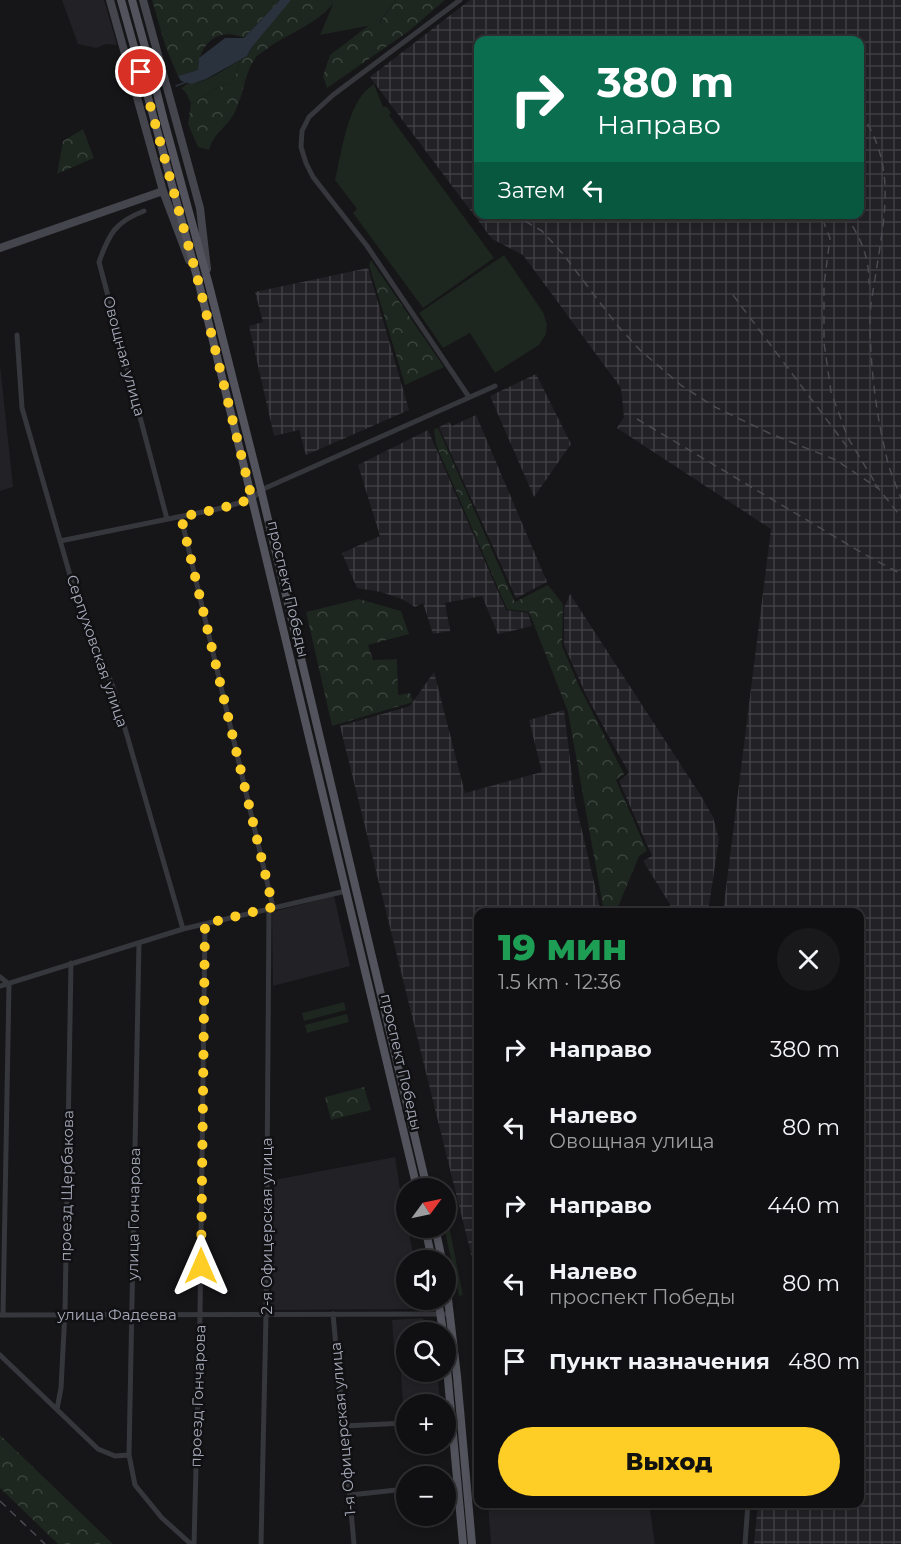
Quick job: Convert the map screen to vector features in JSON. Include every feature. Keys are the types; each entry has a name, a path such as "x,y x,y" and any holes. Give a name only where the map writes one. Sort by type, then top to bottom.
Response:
{"main road":[{"name":"проспект Победы","path":"121,0 200,288 415,1178"},
{"name":"проспект Победы","path":"132,0 209,285 261,490 425,1178"},
{"path":"440,1310 442,1322"},
{"path":"450,1310 472,1544"},
{"path":"454,1454 463,1544"}],"street":[{"path":"110,0 163,191 200,288"},
{"path":"143,0 200,208 209,285"},
{"path":"460,0 333,94 309,117 302,131 301,147 313,177 367,246 469,397"},
{"path":"133,81 163,73"},
{"path":"142,113 172,105"},
{"path":"0,248 163,191"},
{"name":"Овощная улица","path":"144,211 127,218 109,235 99,262 167,519"},
{"name":"Серпуховская улица","path":"17,335 22,408 80,610 112,687 183,929"},
{"path":"60,541 181,517 252,499 261,490 495,386"},
{"path":"181,517 271,907"},
{"path":"0,986 183,929 346,891"},
{"name":"2-я Офицерская улица","path":"261,1544 271,907"},
{"name":"проезд Гончарова","path":"193,1544 200,1315 205,924"},
{"name":"улица Гончарова","path":"139,943 129,1455 135,1485 162,1518 193,1544"},
{"name":"проезд Щербакова","path":"57,1409 62,1389 65,1315 71,963"},
{"path":"0,976 9,984 2,1315"},
{"name":"1-я Офицерская улица","path":"333,1314 354,1544"},
{"name":"улица Фадеева","path":"2,1315 450,1314"},
{"path":"0,1355 98,1449 115,1456 129,1455"},
{"path":"343,1426 396,1423"},
{"path":"350,1495 396,1491"},
{"path":"745,1544 748,1508"}],"shaded area":[{"path":"62,0 104,0 117,45 106,44 96,48 78,44"},
{"path":"280,0 291,0 247,56 206,79 192,84 181,81 178,76 198,70 199,58 225,38 244,38"},
{"path":"470,0 901,0 901,1544 754,1544 758,1508 864,1508 864,908 724,908 771,529 617,428 624,417 621,388 523,255 492,239 477,219 864,219 864,36 474,36 474,215 370,77"},
{"path":"368,268 409,410 306,455 299,430 274,436 249,326 263,322 255,292"},
{"path":"0,365 13,487 0,491"},
{"path":"536,374 571,444 534,497 490,396"},
{"path":"476,415 547,582 516,598 439,427 449,422 452,426"},
{"path":"428,430 506,610 528,613 532,626 498,634 482,596 445,603 450,631 433,634 423,603 415,607 402,599 381,592 357,588 342,553 380,536 358,465"},
{"path":"570,594 713,817 719,839 709,908 670,908 670,904 643,861 652,856 619,781 629,773 586,695 564,645 564,608"},
{"path":"434,672 465,793 542,772 529,720 564,710 575,801 600,908 474,908 474,1266 456,1193 456,1178 452,1178 340,726 410,706"},
{"path":"334,896 350,966 273,986 272,912"},
{"path":"395,1157 398,1178 396,1178 396,1238 410,1238 412,1250 396,1250 396,1309 271,1310 274,1180"},
{"path":"422,1318 427,1322 396,1322 396,1349 394,1349 392,1320"},
{"path":"401,1382 438,1382 439,1394 402,1394"},
{"path":"488,1508 650,1508 655,1544 491,1544"}],"green space":[{"path":"152,0 280,0 244,38 226,34 218,36 206,45 198,70 178,76 166,48"},
{"path":"290,0 332,0 333,4 312,22 257,56 249,69 232,117 214,139 209,150 198,147 188,124 191,104 219,87 232,83 240,60 247,56 258,38"},
{"path":"332,0 396,0 378,24 320,35 333,4"},
{"path":"396,0 445,0 409,31 327,88 323,76 330,55 368,26 380,22"},
{"path":"240,60 232,83 219,87 191,104 181,88 188,83 208,79"},
{"path":"374,84 383,107 387,107 391,113 389,115 494,258 423,308 353,213 357,209 335,180 352,114 365,92"},
{"path":"83,129 94,158 57,174 63,141"},
{"path":"504,255 543,312 547,324 546,334 539,345 495,373 470,333 443,348 419,313"},
{"path":"371,260 444,367 405,385 369,265"},
{"path":"438,428 515,602 548,585 563,604 562,646 579,686 624,774 616,780 647,851 639,856 618,908 603,908 568,712 529,612 507,609 436,445 434,429"},
{"path":"359,599 401,611 409,634 368,645 373,660 397,659 398,695 410,693 413,702 332,726 306,612"},
{"path":"344,1002 346,1010 304,1021 302,1013"},
{"path":"347,1014 349,1022 307,1033 305,1025"},
{"path":"364,1087 371,1110 331,1120 325,1097"},
{"path":"446,1238 451,1238 454,1250 449,1250"},
{"path":"456,1260 463,1295 459,1296 456,1282"},
{"path":"0,1435 113,1544 58,1544 0,1488"}],"waterway":[{"path":"176,86 186,82"}],"railway":[{"path":"864,119 880,152 885,193 882,235 870,314 874,390 883,442 901,498"},
{"path":"522,219 542,231 563,254 617,325 640,350 682,386 715,407 771,434 836,460 879,489 848,438 831,392 824,343 824,285 830,238 824,223"},
{"path":"848,219 863,247 868,264 869,284"},
{"path":"733,295 848,448"},
{"path":"637,419 901,574"},
{"path":"875,484 901,517"},
{"path":"0,1501 45,1544"}],"route":[{"path":"141,72 200,288 252,499 181,517 273,907 205,924 201,1266"}]}
